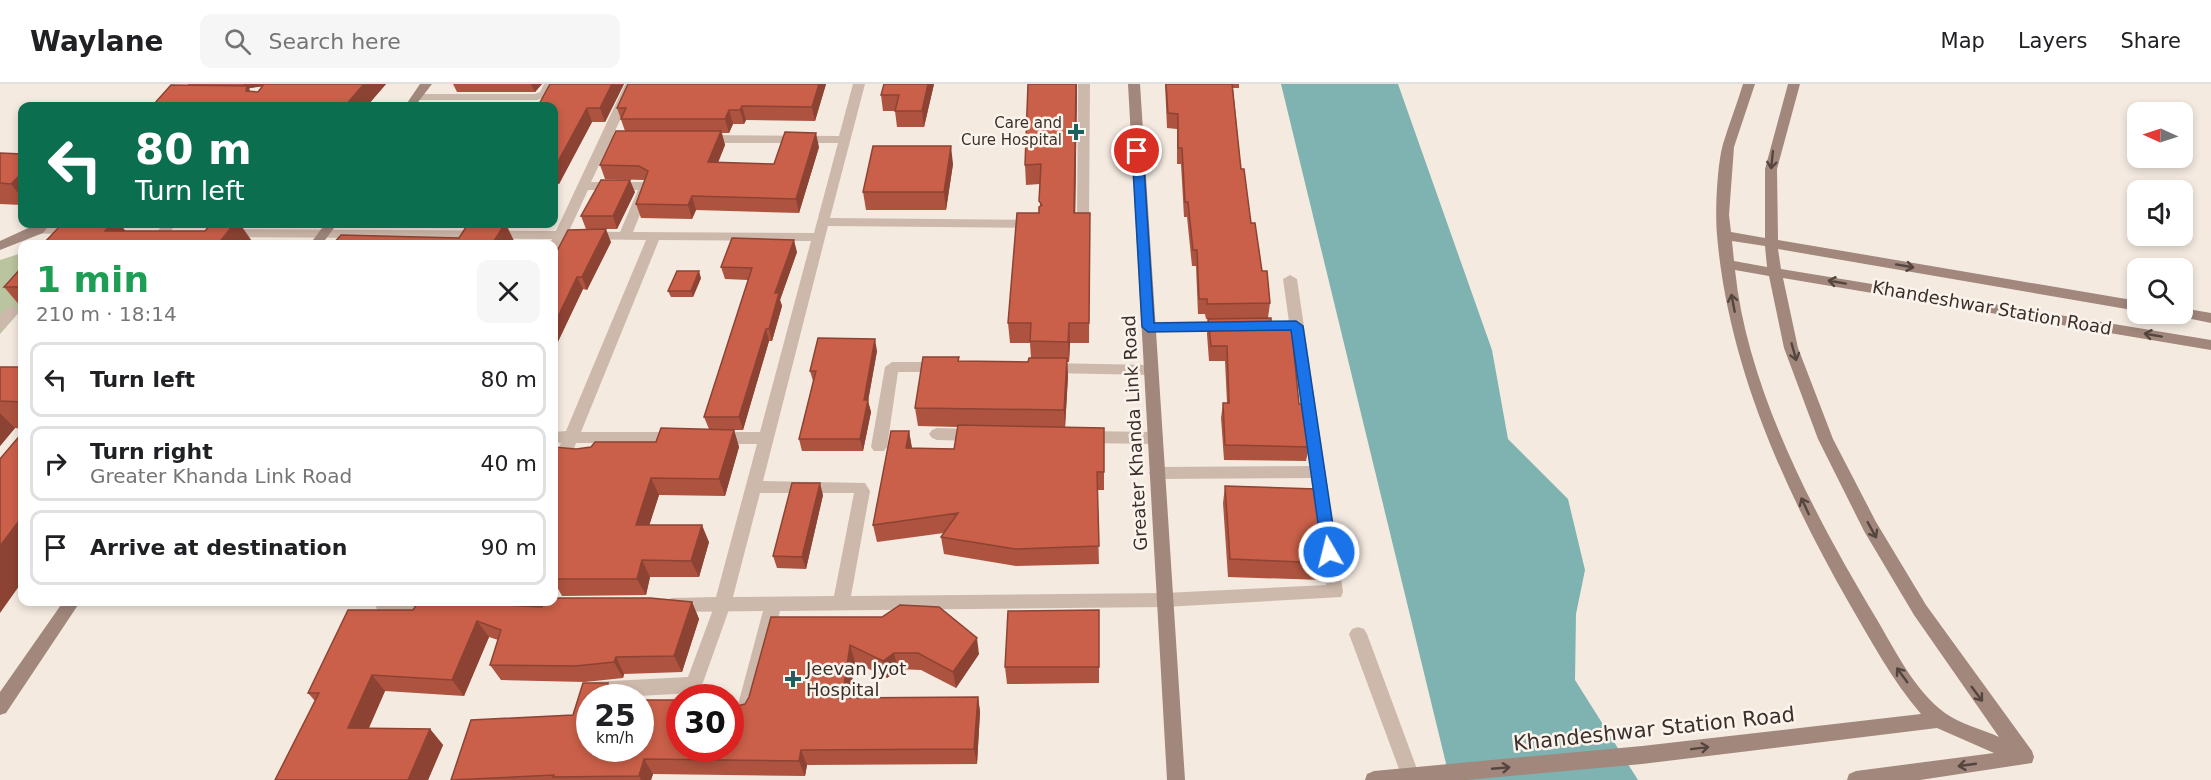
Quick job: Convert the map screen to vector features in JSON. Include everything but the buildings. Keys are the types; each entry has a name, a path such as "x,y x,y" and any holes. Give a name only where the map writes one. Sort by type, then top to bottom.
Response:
{"street":[{"path":"414,102 426,84"},
{"path":"414,102 537,97 544,94 550,84"},
{"path":"558,240 631,84"},
{"path":"654,687 694,685 723,604 859,84"},
{"path":"1083,219 1084,84"},
{"name":"Greater Khanda Link Road","path":"1134,84 1176,780"},
{"path":"1749,84 1730,138 1724,184 1723,235 1734,309 1746,357 1787,468 1817,531 1855,600 1902,675 1939,720 2025,758"},
{"path":"1794,84 1784,108 1773,148 1768,193 1770,243 1783,315 1808,393 1840,469 1866,520 1911,596 1958,668 2025,758"},
{"path":"604,138 639,139"},
{"path":"685,139 843,140"},
{"path":"584,183 634,180"},
{"path":"584,183 600,186 645,187 625,236"},
{"path":"592,203 600,186"},
{"path":"824,222 1035,224"},
{"path":"0,246 39,228"},
{"path":"54,228 95,231"},
{"path":"162,229 186,232"},
{"path":"220,233 820,237"},
{"name":"Khandeshwar Station Road","path":"1723,235 2127,304"},
{"path":"604,437 594,458 563,457 654,236"},
{"name":"Khandeshwar Station Road","path":"1726,264 2211,345"},
{"path":"653,605 1165,600 1335,592 1318,472 1290,326 1290,279"},
{"path":"0,325 12,311"},
{"path":"2193,316 2211,318"},
{"path":"1148,327 1236,326"},
{"path":"879,447 892,367 950,367"},
{"path":"1032,368 1151,369"},
{"path":"937,434 985,435"},
{"path":"558,437 767,438"},
{"path":"1067,437 1155,438"},
{"path":"1157,473 1318,472"},
{"path":"754,487 859,487 862,491 841,603"},
{"path":"745,712 773,604"},
{"path":"558,605 583,605"},
{"path":"0,707 69,606"},
{"path":"385,606 454,606"},
{"path":"1358,634 1416,776"},
{"name":"Khandeshwar Station Road","path":"1374,780 1642,755 1939,720"},
{"path":"1856,780 2025,758"}],"green space":[{"path":"18,254 18,314 0,334 0,260"}],"water":[{"path":"1281,84 1398,84 1492,350 1508,439 1568,499 1585,570 1576,614 1575,680 1638,780 1450,780"}],"place":[{"name":"Care and Cure Hospital","path":"1076,132"},
{"name":"Jeevan Jyot Hospital","path":"793,679"}],"route":[{"path":"1137,151 1148,327 1296,326 1329,552"}]}
